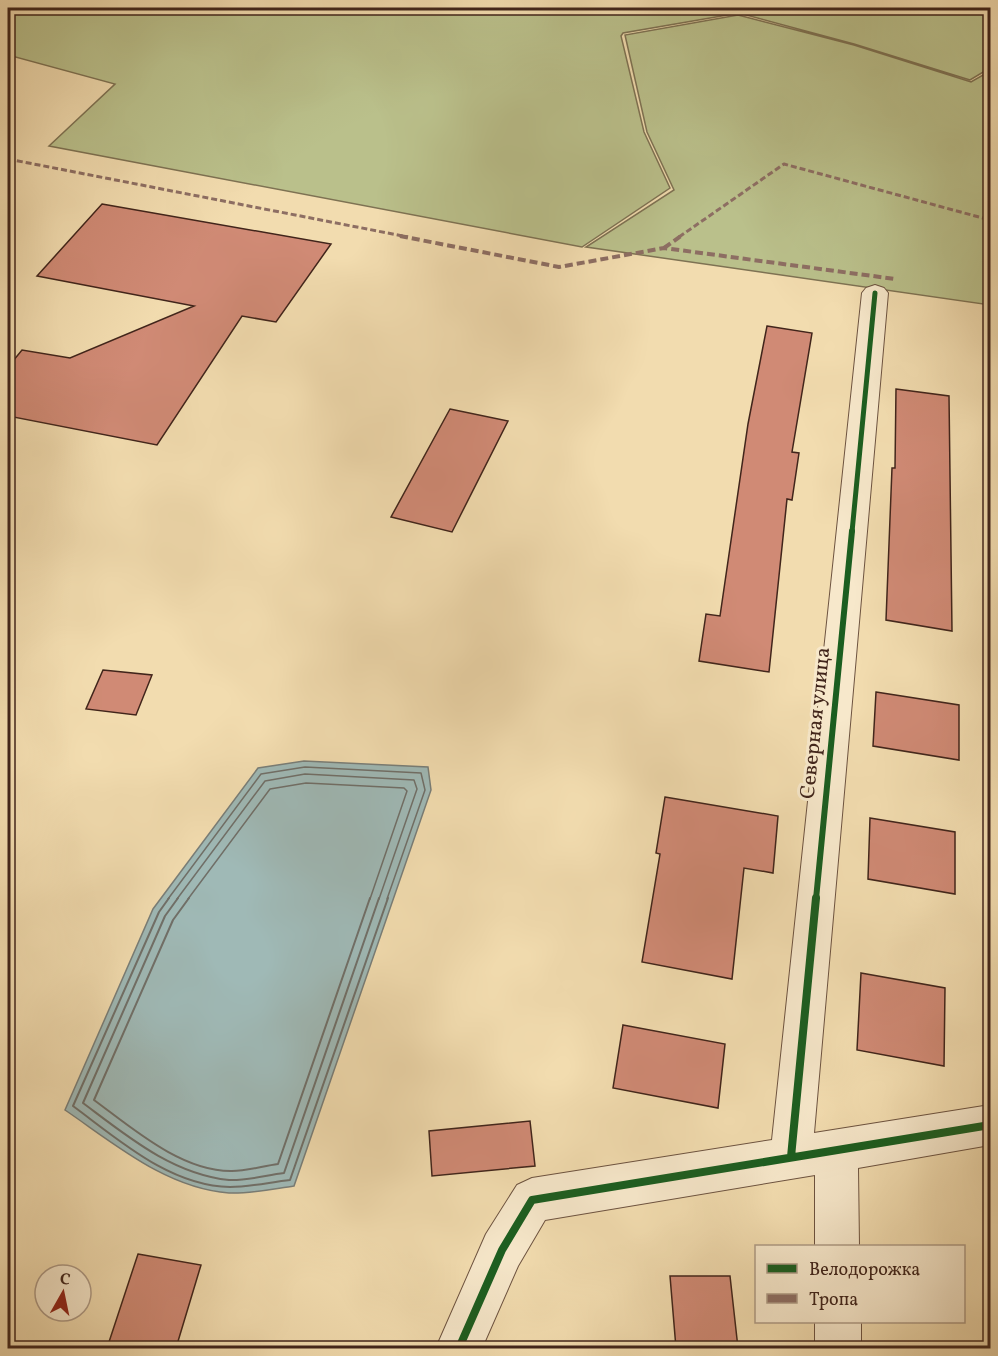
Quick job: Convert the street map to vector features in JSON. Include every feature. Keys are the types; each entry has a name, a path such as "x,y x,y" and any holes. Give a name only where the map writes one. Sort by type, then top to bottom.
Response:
{"street":[{"name":"Северная улица","path":"791,1157 875,293"},
{"path":"459,1348 502,1250 532,1200 990,1125"},
{"path":"836,1149 837,1245"},
{"path":"838,1323 838,1348"}],"green space":[{"path":"8,8 981,8 990,14 990,68 970,80 854,44 739,13 623,33 621,36 644,132 670,188 582,247 49,146 115,84 8,55"},
{"path":"738,15 854,45 971,82 990,71 990,305 586,247 674,190 647,132 625,35"}],"water":[{"path":"304,761 428,767 431,790 294,1186 237,1193 206,1189 163,1174 122,1150 65,1110 153,909 258,768"}],"building":[{"path":"102,204 331,244 276,322 242,316 157,445 8,416 8,367 22,350 70,358 194,306 37,276"},
{"path":"767,326 812,333 792,452 799,453 792,500 787,499 769,672 699,661 706,614 720,616 748,424"},
{"path":"896,389 949,396 952,631 886,620 892,468 895,468"},
{"path":"450,409 508,421 452,532 391,517"},
{"path":"103,670 152,675 136,715 86,709"},
{"path":"876,692 959,705 959,760 873,746"},
{"path":"665,797 778,816 773,873 744,868 732,979 642,962 660,854 656,853"},
{"path":"870,818 955,832 955,894 868,879"},
{"path":"861,973 945,988 944,1066 857,1050"},
{"path":"623,1025 725,1044 718,1108 613,1088"},
{"path":"530,1121 535,1166 432,1176 429,1131"},
{"path":"138,1254 201,1265 176,1348 107,1348"},
{"path":"670,1276 730,1276 738,1348 676,1348"}],"marked path":[{"path":"8,159 559,267 664,248 895,279"},
{"path":"664,248 784,164 990,220"}],"cycle path":[{"path":"791,1157 875,293"},
{"path":"459,1348 502,1250 532,1200 990,1125"}]}
